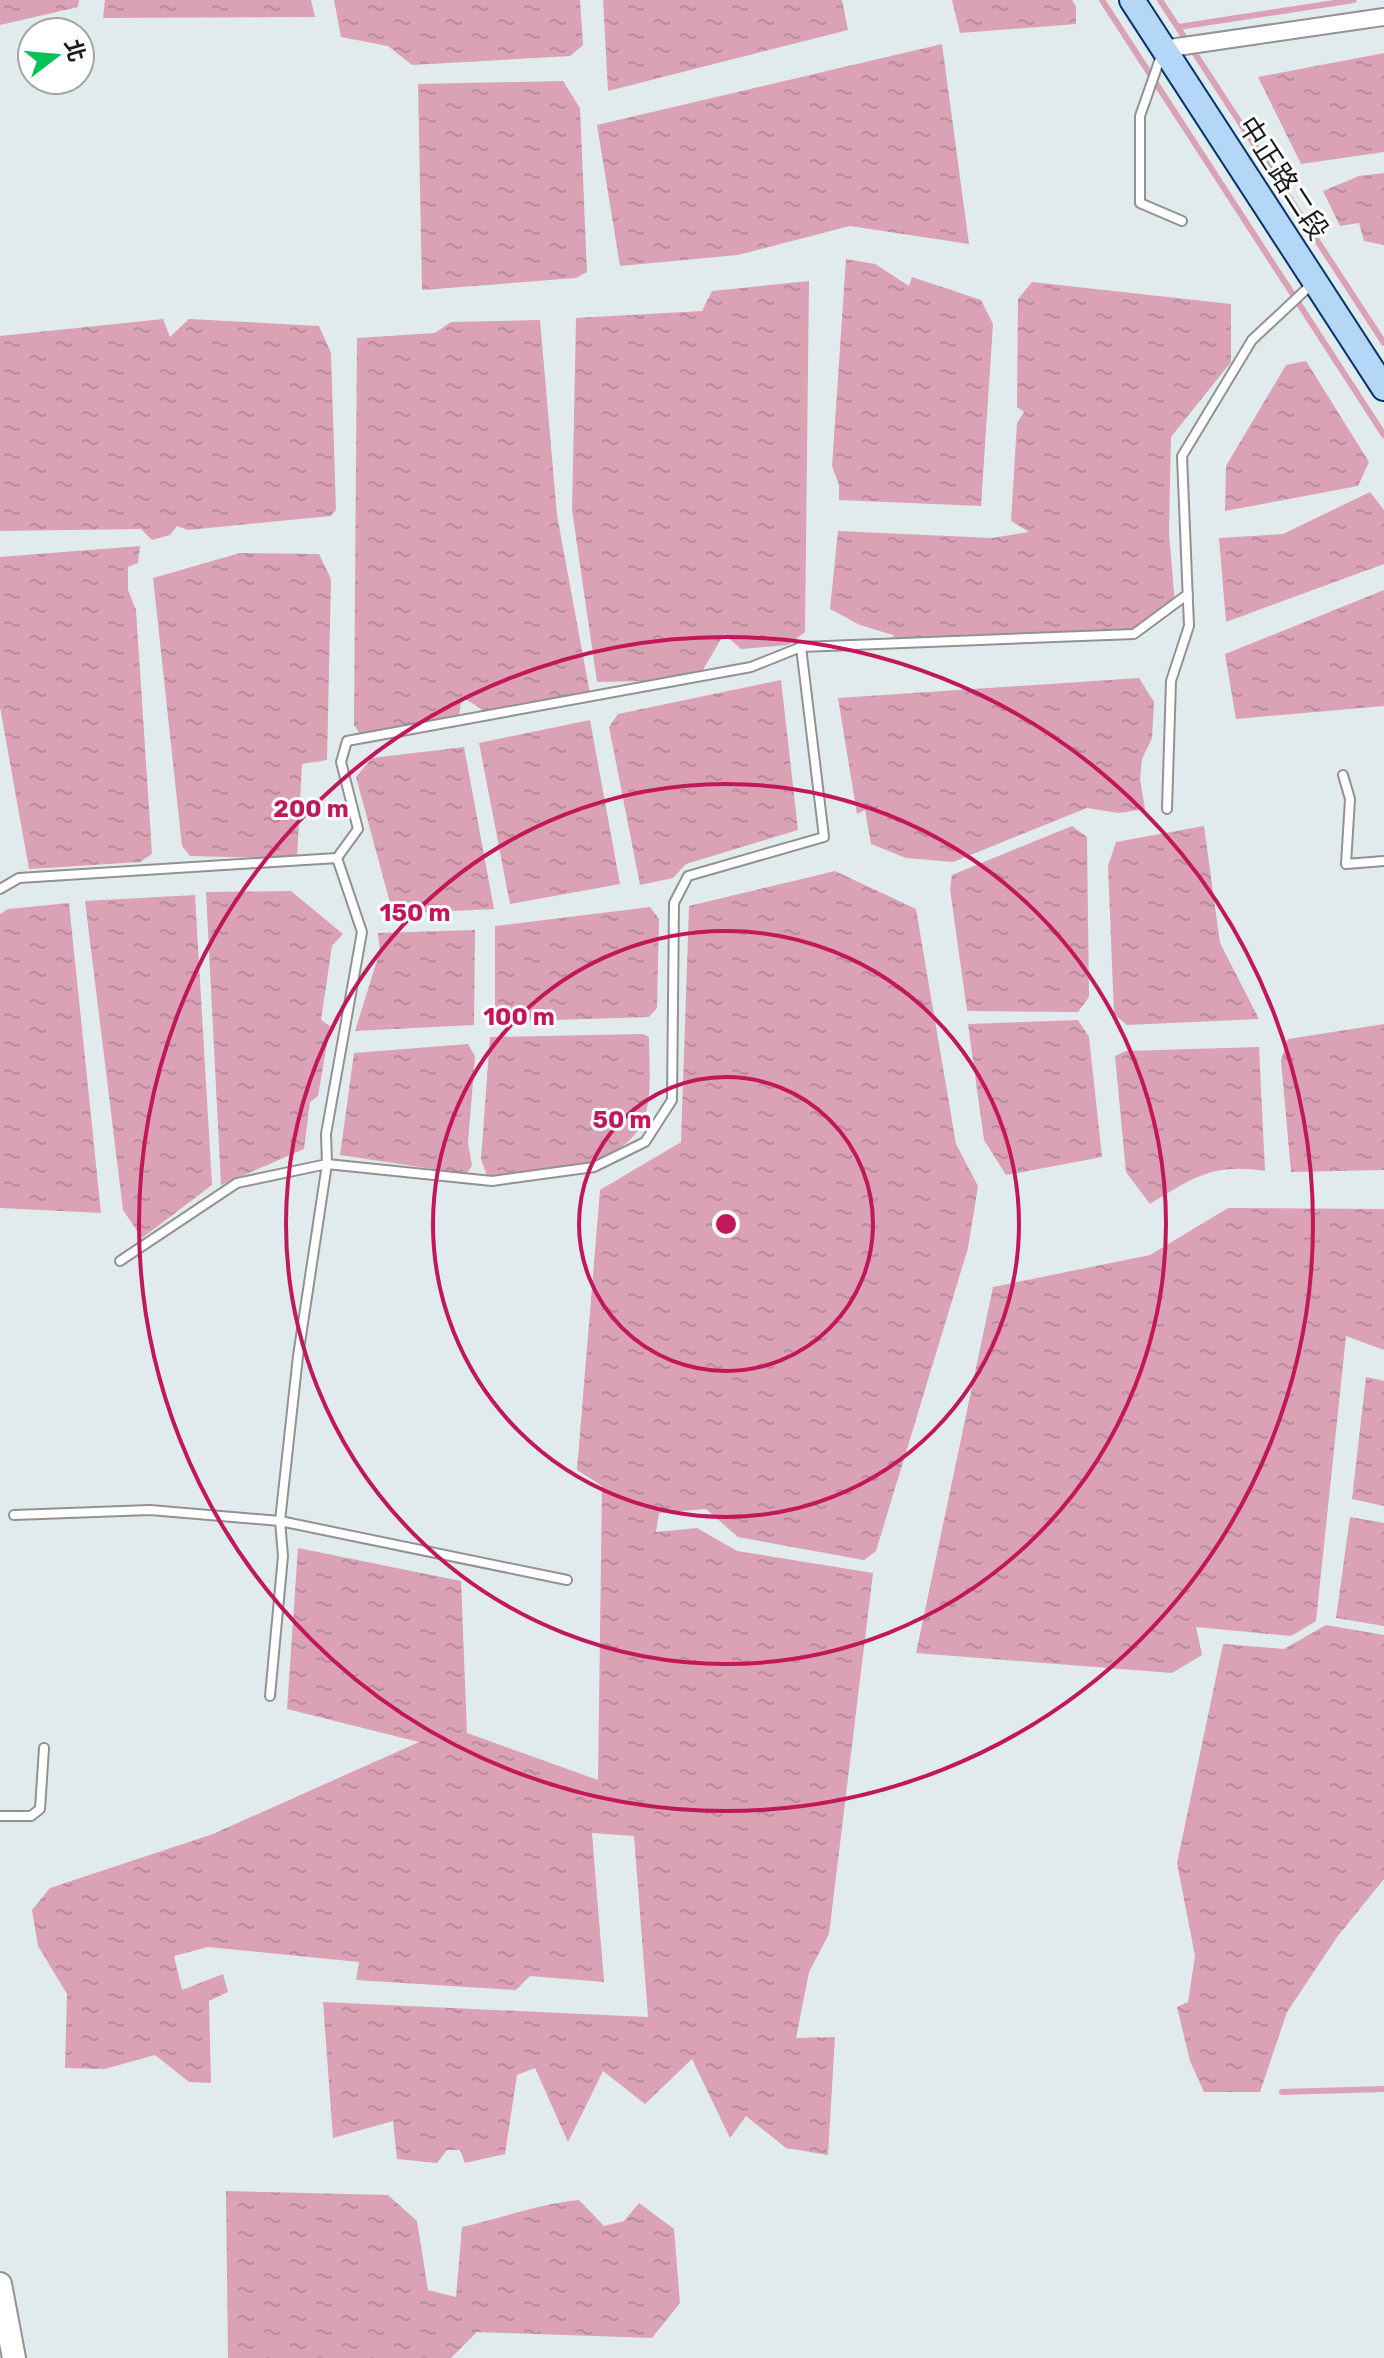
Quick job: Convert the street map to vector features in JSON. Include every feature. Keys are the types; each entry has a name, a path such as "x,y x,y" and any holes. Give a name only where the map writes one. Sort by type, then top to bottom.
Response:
{"main road":[{"name":"中正路二段","path":"1132,0 1384,388"}],"street":[{"path":"1163,49 1384,17"},
{"path":"0,2284 14,2358"}],"lane":[{"path":"1163,49 1140,116 1140,203 1182,221"},
{"path":"1167,809 1171,681 1189,626 1182,456 1252,340 1314,282"},
{"path":"337,858 358,829 341,762 347,741 751,667 801,647 1134,634 1188,594"},
{"path":"120,1261 237,1183 327,1164 492,1181 594,1167 645,1142 672,1100 674,903 688,876 824,837 801,647"},
{"path":"1343,775 1350,799 1346,864 1384,861"},
{"path":"0,889 19,878 337,858"},
{"path":"270,1696 283,1556 280,1521 298,1356 327,1164 326,1134 362,932 337,858"},
{"path":"14,1515 150,1510 280,1521 567,1580"},
{"path":"0,1816 31,1816 40,1809 44,1748"}],"water":[{"path":"0,0 79,0 78,7 39,16 16,16 16,21 0,25"},
{"path":"105,0 311,0 315,17 103,18"},
{"path":"334,0 580,0 583,45 570,56 412,65 388,46 341,37"},
{"path":"603,0 842,0 848,30 608,91"},
{"path":"952,0 1072,0 1076,6 1076,24 960,33"},
{"path":"942,44 969,244 850,226 738,255 620,266 597,125"},
{"path":"1384,53 1384,152 1301,164 1258,77"},
{"path":"563,81 580,108 587,272 576,278 422,290 418,84"},
{"path":"1384,173 1384,245 1364,241 1359,223 1340,226 1323,191 1359,176"},
{"path":"846,259 875,264 909,286 912,277 981,300 993,324 981,506 839,500 839,485 832,466"},
{"path":"809,281 805,632 788,645 741,649 724,634 697,680 597,682 572,510 576,318 702,311 712,291"},
{"path":"1032,282 1231,304 1231,362 1171,437 1169,532 1175,605 1137,634 896,647 893,635 860,625 830,609 838,531 992,538 1029,532 1011,521 1017,423 1024,412 1017,407 1018,299"},
{"path":"163,319 170,337 189,319 319,326 331,353 336,510 331,516 188,530 177,526 170,535 152,540 141,529 0,531 0,336"},
{"path":"540,320 557,515 590,694 488,713 462,697 458,721 361,736 354,725 357,338 435,333 451,322"},
{"path":"1306,361 1369,462 1358,486 1225,511 1226,466 1286,365"},
{"path":"1370,492 1384,510 1384,564 1226,622 1219,538 1283,534"},
{"path":"140,546 138,563 128,567 128,590 136,610 152,854 140,862 29,869 0,707 0,557"},
{"path":"240,553 319,554 331,579 327,760 302,764 297,859 190,856 182,846 153,578"},
{"path":"1384,590 1384,706 1236,719 1225,654"},
{"path":"1139,678 1154,702 1152,738 1142,759 1140,779 1145,809 1119,813 1087,808 953,862 906,858 871,844 865,810 857,814 838,698"},
{"path":"781,680 798,830 686,864 673,878 640,885 609,727 618,714"},
{"path":"590,720 620,884 510,904 479,743"},
{"path":"464,747 494,909 393,914 356,777 372,758"},
{"path":"1072,826 1087,837 1089,997 1078,1012 967,1011 950,889 952,875"},
{"path":"1204,826 1220,943 1259,1019 1127,1025 1114,1014 1108,866 1116,842"},
{"path":"835,871 916,909 956,1144 978,1186 968,1248 876,1551 864,1560 738,1537 706,1509 659,1513 656,1532 697,1528 737,1551 873,1573 829,1934 809,1972 796,2038 835,2037 828,2155 786,2148 746,2116 730,2138 692,2059 645,2104 603,2071 568,2142 535,2068 517,2075 505,2154 465,2163 460,2150 447,2150 437,2163 397,2159 393,2121 333,2138 323,2002 648,2017 634,1836 592,1833 604,1982 530,1976 516,1990 356,1980 359,1962 208,1947 174,1956 182,1990 223,1974 228,1992 209,2001 211,2083 189,2082 155,2055 105,2069 65,2068 67,1994 38,1946 32,1910 50,1888 213,1834 419,1742 287,1709 298,1548 461,1581 467,1733 598,1780 602,1486 577,1470 600,1190 681,1142 689,906"},
{"path":"291,891 343,934 332,946 321,1020 330,1026 318,1096 310,1102 304,1149 221,1185 206,892"},
{"path":"195,895 212,1185 142,1238 123,1210 85,901"},
{"path":"69,903 101,1213 0,1208 0,914 8,909"},
{"path":"650,907 659,919 657,1008 649,1017 495,1022 495,926"},
{"path":"475,930 474,1025 355,1031 380,951 378,933"},
{"path":"1078,1020 1089,1037 1102,1157 1006,1175 984,1140 968,1024"},
{"path":"1384,1024 1384,1170 1291,1172 1281,1060 1288,1039"},
{"path":"643,1034 649,1037 650,1085 646,1112 637,1132 622,1146 579,1165 488,1179 481,1159 490,1037"},
{"path":"468,1044 475,1056 468,1143 472,1166 466,1174 340,1155 354,1053"},
{"path":"1259,1047 1265,1171 1217,1171 1191,1180 1150,1204 1126,1172 1115,1056 1126,1051"},
{"path":"1228,1208 1384,1209 1384,1350 1346,1336 1316,1621 1291,1636 1196,1627 1202,1655 1172,1673 916,1653 993,1287 1150,1255"},
{"path":"1366,1377 1384,1381 1384,1506 1352,1499"},
{"path":"1350,1517 1384,1523 1384,1626 1336,1618"},
{"path":"1326,1625 1384,1635 1384,1879 1337,1937 1287,2012 1260,2092 1204,2092 1190,2061 1177,2007 1188,2002 1195,1956 1177,1863 1223,1644 1284,1649"},
{"path":"226,2191 388,2195 417,2221 428,2290 456,2297 462,2227 579,2200 604,2226 624,2221 639,2203 674,2229 680,2303 652,2338 477,2332 451,2358 228,2358"}],"waterway":[{"path":"1102,0 1384,435"},
{"path":"1160,0 1384,343"},
{"path":"1178,27 1354,0"},
{"path":"1282,2092 1384,2089"}]}
